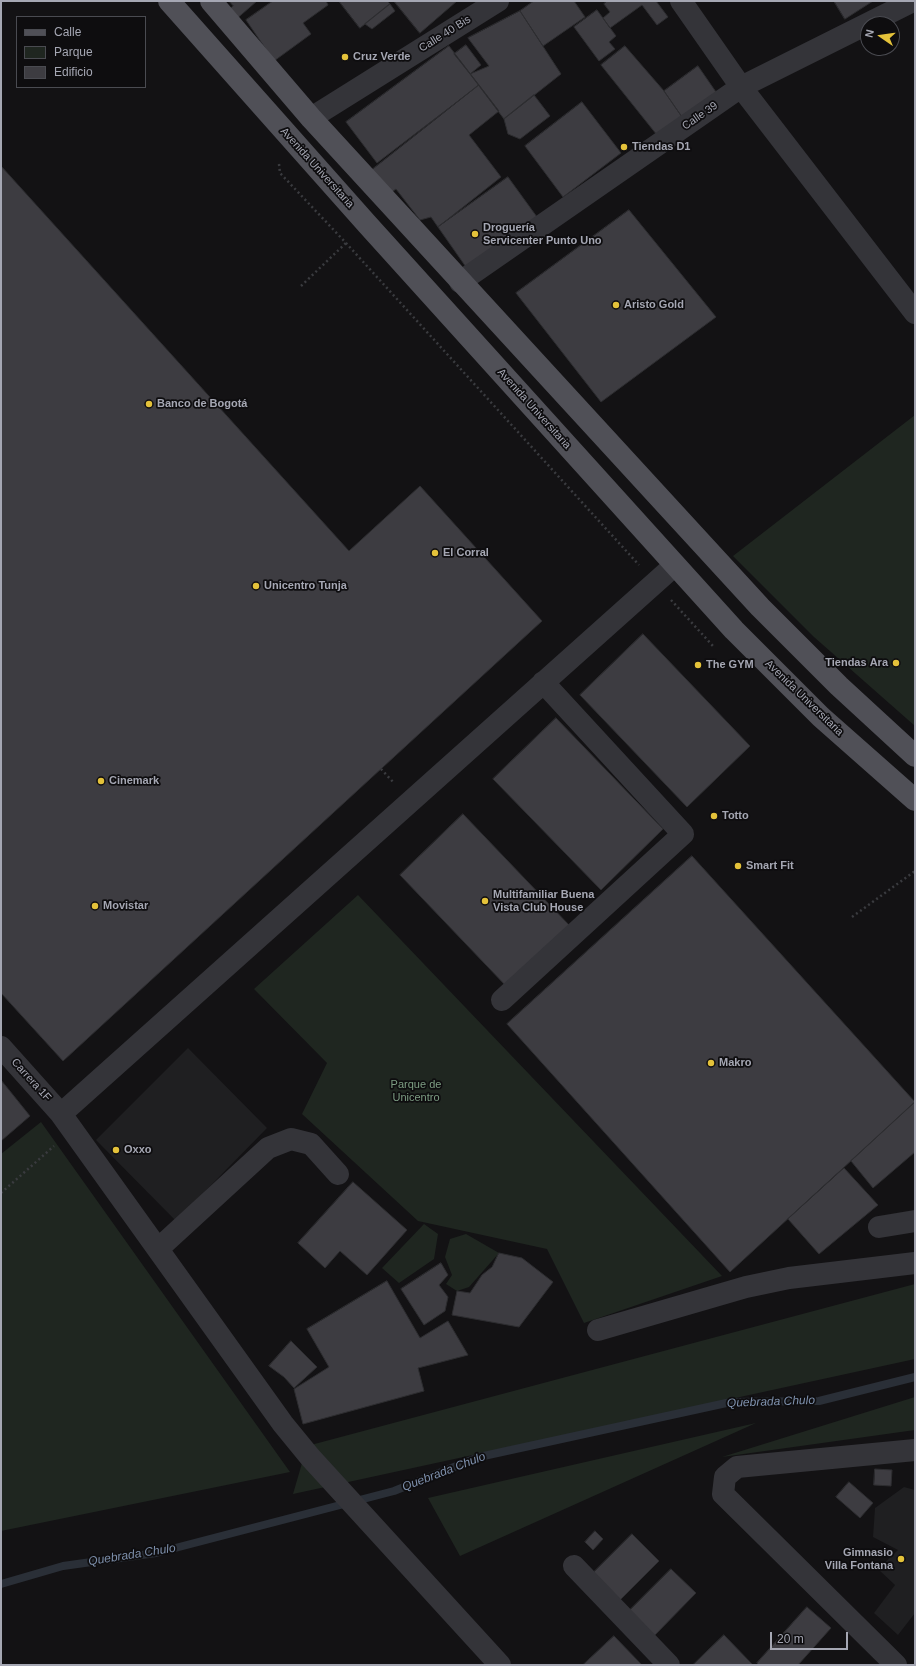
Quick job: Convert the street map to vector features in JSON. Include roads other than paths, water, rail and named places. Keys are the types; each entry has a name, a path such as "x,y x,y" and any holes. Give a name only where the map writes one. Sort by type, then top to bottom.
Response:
{"main road":[{"name":"Avenida Universitaria","path":"169,1 367,224 734,630 822,717 915,800"},
{"path":"211,1 311,118 760,607 839,686 915,756"}],"street":[{"name":"Calle 40 Bis","path":"311,118 498,1"},
{"path":"681,1 741,87 915,312"},
{"name":"Calle 39","path":"460,282 741,87 913,1"},
{"path":"67,1122 543,682 675,565"},
{"path":"502,1000 683,834 543,682"},
{"name":"Carrera 1F","path":"1,1047 67,1122 279,1418 310,1457 500,1665"},
{"path":"158,1249 268,1148 291,1139 311,1144 338,1174"},
{"path":"879,1227 915,1221"},
{"path":"598,1330 746,1287 790,1278 915,1263"},
{"path":"896,1665 723,1494 724,1477 737,1468 915,1450"},
{"path":"574,1566 669,1665"}],"waterway":[{"name":"Quebrada Chulo","path":"1,1584 63,1566 156,1553 394,1491 479,1457 731,1402 819,1401 915,1377"}],"place":[{"name":"Cruz Verde","path":"345,57"},
{"name":"Tiendas D1","path":"624,147"},
{"name":"Droguería Servicenter Punto Uno","path":"475,234"},
{"name":"Aristo Gold","path":"616,305"},
{"name":"Banco de Bogotá","path":"149,404"},
{"name":"El Corral","path":"435,553"},
{"name":"Unicentro Tunja","path":"256,586"},
{"name":"Tiendas Ara","path":"896,663"},
{"name":"The GYM","path":"698,665"},
{"name":"Cinemark","path":"101,781"},
{"name":"Totto","path":"714,816"},
{"name":"Smart Fit","path":"738,866"},
{"name":"Multifamiliar Buena Vista Club House","path":"485,901"},
{"name":"Movistar","path":"95,906"},
{"name":"Makro","path":"711,1063"},
{"name":"Oxxo","path":"116,1150"},
{"name":"Gimnasio Villa Fontana","path":"901,1559"}],"park label":[{"name":"Parque de Unicentro","path":"416,1091"}]}
